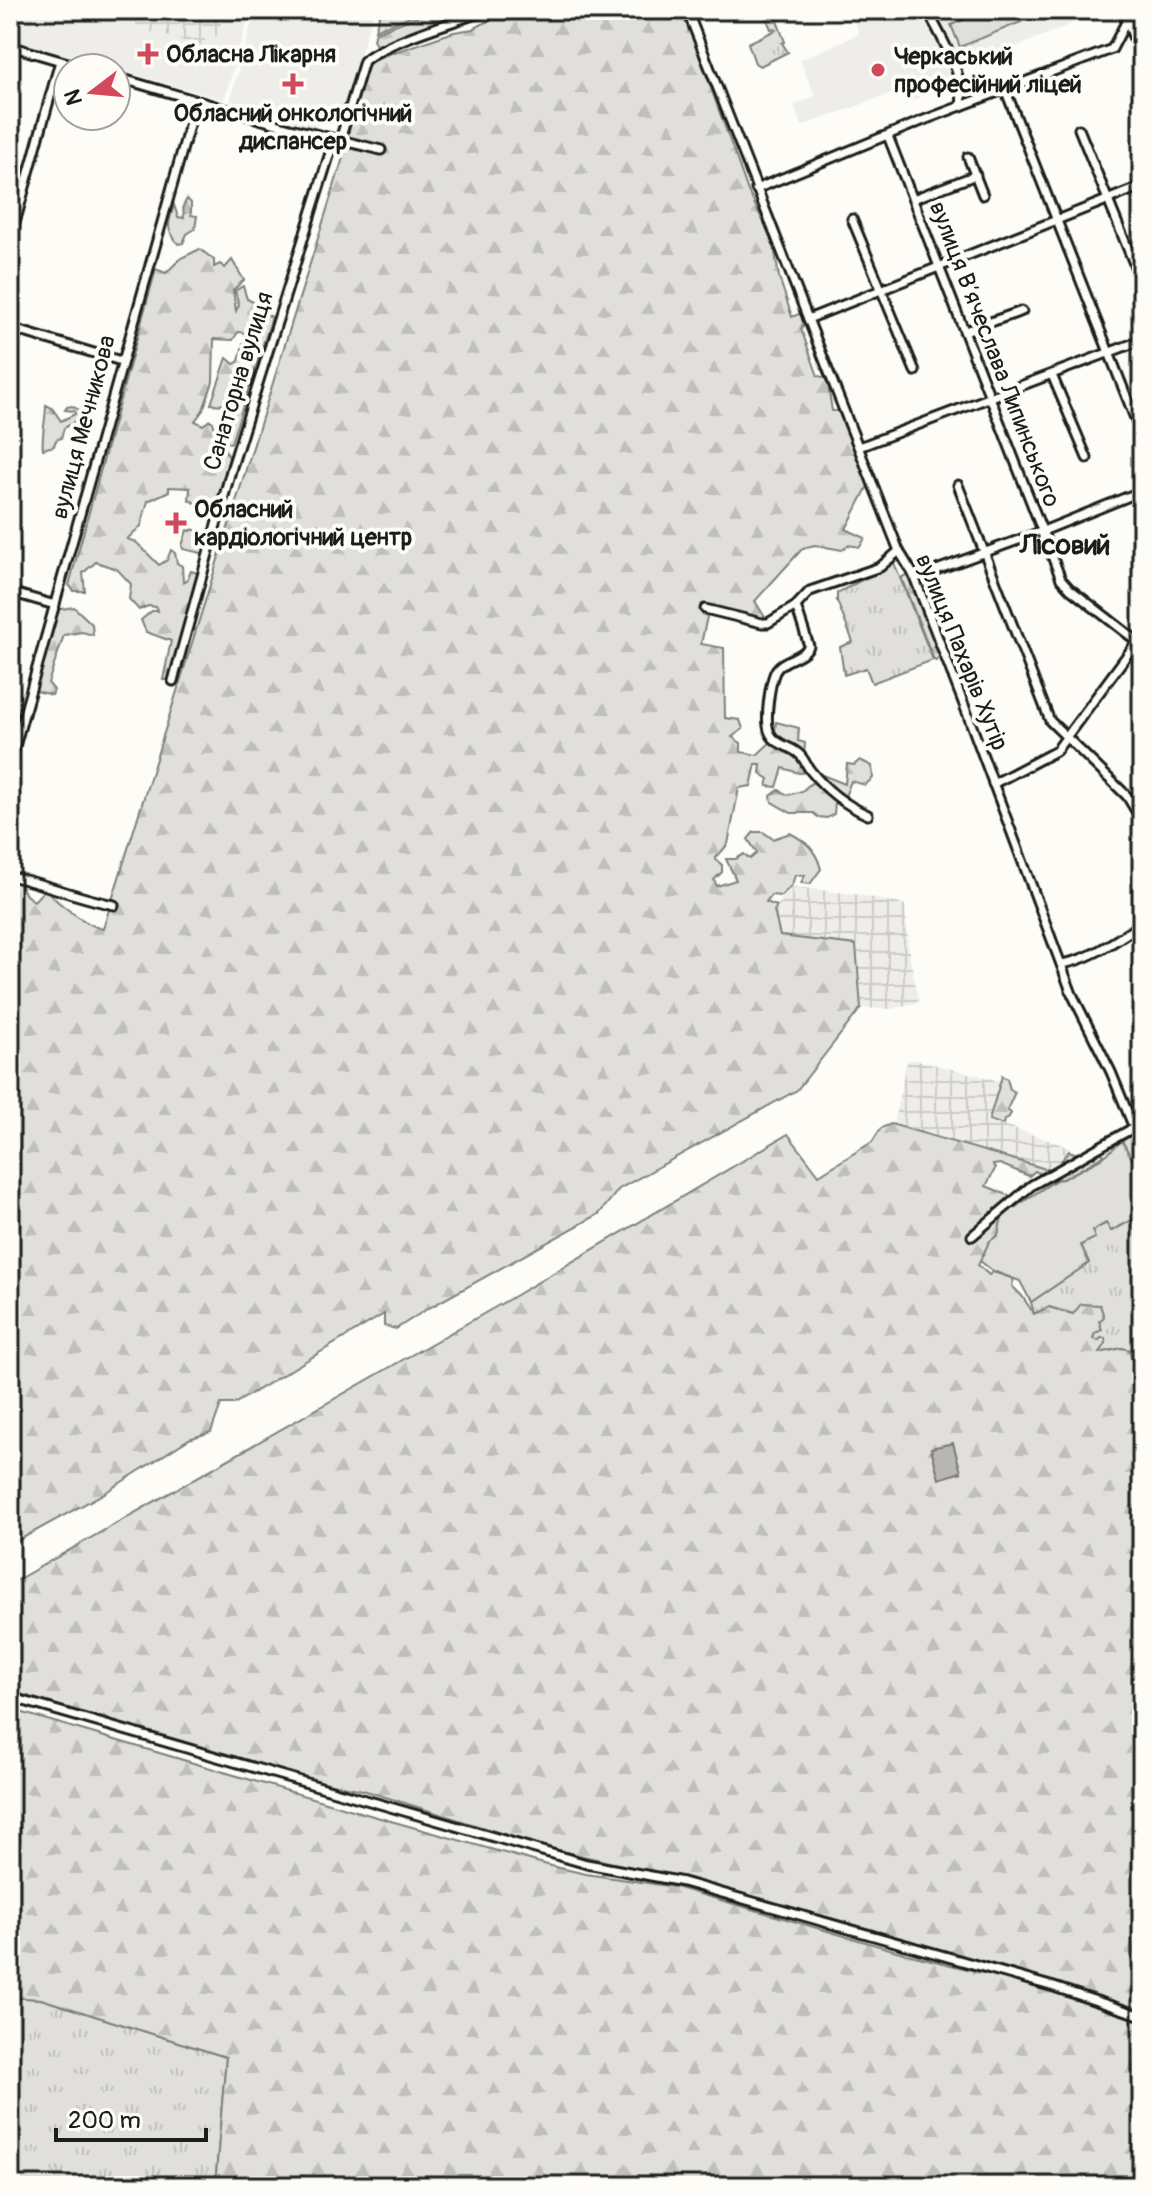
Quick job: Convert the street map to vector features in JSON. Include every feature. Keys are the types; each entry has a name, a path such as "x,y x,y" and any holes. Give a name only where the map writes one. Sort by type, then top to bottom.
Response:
{"main road":[{"path":"1126,15 1142,57"}],"street":[{"name":"Санаторна вулиця","path":"173,681 232,467 364,61 392,45 488,10"},
{"name":"вулиця Пахарів Хутір","path":"687,10 899,551 913,574 1061,964 1134,1128"},
{"path":"927,10 957,76 961,106"},
{"path":"756,189 1112,49 1126,15"},
{"path":"10,46 52,59"},
{"path":"132,82 381,150"},
{"path":"1005,89 1142,436"},
{"path":"10,241 52,90"},
{"name":"вулиця Мечникова","path":"10,764 13,743 55,605 196,101"},
{"path":"1079,129 1137,271"},
{"name":"вулиця Вʼячеслава Липинського","path":"888,136 1061,579 1070,589 1140,640"},
{"path":"968,157 983,195"},
{"path":"913,199 976,175"},
{"path":"808,319 1142,186"},
{"path":"852,219 915,371"},
{"path":"965,331 1022,311"},
{"path":"10,328 121,361"},
{"path":"859,447 1142,340"},
{"path":"1052,375 1087,458"},
{"path":"958,485 1046,713 1064,737 1127,796 1142,821"},
{"path":"913,574 920,576 985,554 1142,491"},
{"path":"705,609 768,623 796,606 810,591 880,567 899,551"},
{"path":"10,592 55,605"},
{"path":"796,606 809,646 806,651 781,664 775,673 767,719 769,731 774,739 799,753 812,772 844,804 868,815"},
{"path":"993,784 1051,754 1140,640"},
{"path":"10,876 45,884 79,898 114,905"},
{"path":"1061,964 1096,952 1142,924"},
{"path":"972,1236 1032,1185 1142,1123"},
{"path":"10,1697 587,1864 683,1882 904,1944 1142,2016"}],"shaded area":[{"name":"Обласна Лікарня","path":"10,10 251,10 224,100 132,74 132,52 56,52 10,39"},
{"path":"137,10 220,10 219,20 222,21 215,39 206,37 203,46 143,30 144,27 136,25"},
{"name":"Обласний онкологічний диспансер","path":"255,10 374,10 341,117 336,116 312,127 230,101"},
{"name":"Черкаський професійний ліцей","path":"851,10 925,10 956,80 909,102 904,89 802,126 794,106 815,96 800,60 859,34"},
{"path":"932,10 1089,10 1092,15 959,71"},
{"path":"794,887 855,894 905,905 909,953 919,1002 891,1009 861,1008 855,946 780,936 774,911 787,891"},
{"path":"916,1060 999,1081 990,1120 1071,1148 1053,1171 893,1125 907,1061"},
{"path":"953,1443 961,1472 939,1479 931,1448"}],"green space":[{"path":"381,10 426,10 375,30"},
{"path":"434,10 467,10 461,16 377,48 373,39 376,32"},
{"path":"509,10 683,10 748,191 773,240 779,277 792,317 801,313 805,321 801,329 818,376 827,378 832,411 840,411 869,484 846,529 865,538 860,547 848,545 842,550 815,545 803,548 755,601 766,619 762,623 708,612 701,644 724,648 725,718 740,720 743,729 732,737 741,743 741,752 757,755 774,739 776,722 799,728 798,741 805,743 804,756 812,772 799,773 783,768 777,787 767,786 769,779 760,773 761,764 756,764 751,786 739,788 728,844 715,859 722,865 722,872 714,880 717,886 736,880 726,859 736,859 744,854 750,859 757,853 748,839 754,832 763,832 773,839 790,833 806,843 821,869 810,884 801,883 805,875 795,875 792,885 781,896 771,895 766,902 777,906 774,911 780,936 856,945 861,1008 797,1090 619,1189 599,1214 396,1329 384,1326 384,1314 234,1404 221,1404 211,1432 189,1439 103,1494 10,1545 10,880 19,882 26,895 34,901 46,888 72,912 103,929 342,161 365,62 454,32 473,29"},
{"path":"773,10 785,42 782,43 788,52 760,66 755,63 748,43 776,30 771,29 766,17"},
{"path":"987,10 1016,10 1021,22 960,47 951,25"},
{"path":"187,199 191,203 191,215 197,216 195,229 187,234 183,243 178,244 169,229 169,221 174,205 178,217 184,218 183,206"},
{"path":"200,249 214,260 214,267 220,264 225,268 232,260 244,280 233,290 236,311 239,305 235,291 243,286 247,299 257,304 258,310 272,317 231,443 224,442 224,439 233,409 229,405 211,404 227,358 234,364 239,361 246,333 238,332 233,340 214,339 213,382 203,410 195,421 203,425 210,420 213,422 218,448 224,448 231,461 224,489 217,502 206,508 189,500 190,488 169,487 169,491 148,501 141,526 127,539 136,542 159,565 167,560 171,550 175,553 177,563 182,566 183,582 191,571 200,574 171,680 163,680 171,641 146,632 141,620 152,611 158,611 156,607 139,610 129,599 131,584 117,569 96,562 83,573 85,591 74,591 69,585 156,269 166,273 181,258"},
{"path":"46,405 61,421 75,414 74,411 65,410 67,407 79,410 79,416 64,428 54,446 43,449 43,439"},
{"path":"187,530 211,536 206,554 183,549"},
{"path":"894,563 933,660 872,683 866,668 844,675 840,647 853,642 837,601 837,593"},
{"path":"908,574 939,649 940,656 936,661 902,580"},
{"path":"74,607 92,624 93,635 82,632 64,635 48,683 54,690 52,695 32,690 55,610"},
{"path":"860,760 872,766 873,778 865,785 851,781 844,799 835,802 834,814 827,818 813,813 791,813 772,802 771,796 779,790 788,795 802,791 811,783 817,784 820,774 845,784 847,764 854,765"},
{"path":"1002,1076 1015,1092 1007,1110 1011,1113 1003,1125 989,1120"},
{"path":"891,1124 1053,1171 1069,1151 1078,1154 1079,1159 1096,1150 1105,1155 1056,1180 1019,1205 1016,1197 1047,1177 1035,1171 1029,1176 1000,1164 993,1165 995,1169 986,1186 1010,1196 998,1235 989,1242 978,1265 989,1275 993,1272 1014,1279 1012,1286 1034,1314 1048,1307 1073,1314 1081,1304 1100,1305 1104,1317 1099,1321 1102,1330 1095,1333 1093,1338 1098,1341 1105,1338 1106,1343 1100,1353 1122,1348 1130,1350 1131,1358 1142,1361 1142,2011 854,1924 675,1875 548,1848 363,1790 305,1779 113,1724 105,1716 71,1714 10,1695 10,1584 506,1301 788,1134 819,1175 872,1142 881,1128"},
{"path":"1142,1129 1142,1177 1122,1141"},
{"path":"1122,1141 1142,1177 1142,1230 1139,1231 1132,1220 1111,1231 1106,1223 1092,1231 1095,1238 1081,1245 1089,1263 1031,1302 1020,1281 993,1271 980,1261 989,1242 998,1235 1002,1216 1056,1180 1101,1159"},
{"path":"1132,1220 1139,1231 1142,1230 1142,1361 1130,1358 1130,1350 1122,1348 1100,1353 1098,1341 1093,1339 1095,1333 1073,1314 1049,1307 1034,1314 1031,1302 1089,1263 1081,1245 1091,1231 1107,1223 1112,1231"},
{"path":"10,1709 551,1866 675,1887 907,1954 1063,1993 1142,2020 1142,2186 215,2186 226,2057 41,1999 10,1997"},
{"path":"10,1997 41,1999 226,2057 215,2186 10,2186"}],"place":[{"name":"Обласна Лікарня","path":"148,54"},
{"name":"Черкаський професійний ліцей","path":"878,70"},
{"name":"Обласний онкологічний диспансер","path":"293,84"},
{"name":"Обласний кардіологічний центр","path":"176,523"}],"district":[{"name":"Лісовий","path":"1065,544"}]}
